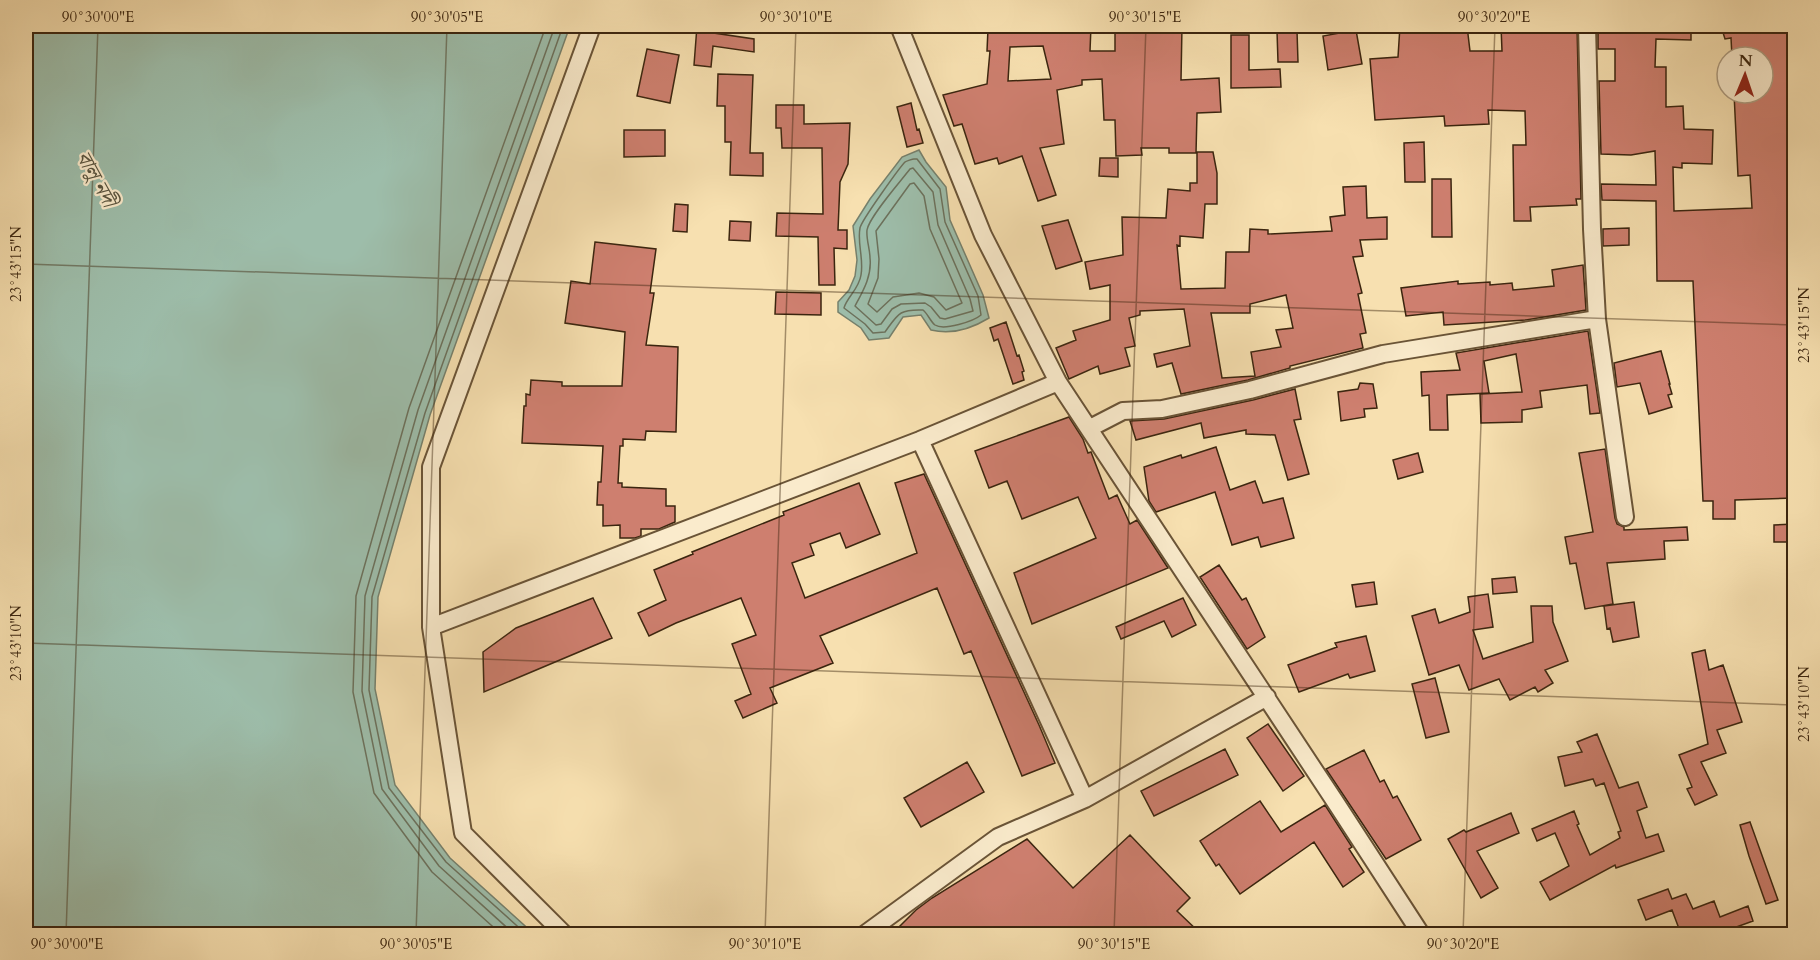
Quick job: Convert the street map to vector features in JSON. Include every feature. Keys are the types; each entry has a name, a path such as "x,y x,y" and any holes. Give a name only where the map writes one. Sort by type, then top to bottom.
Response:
{"street":[{"path":"564,934 463,833 431,627 431,467 592,26"},
{"path":"898,26 982,235 1058,382 1420,934"},
{"path":"1587,26 1592,229 1597,319 1625,517"},
{"path":"1090,428 1123,411 1162,409 1250,390 1383,354 1597,319"},
{"path":"431,627 920,440 1058,382"},
{"path":"920,440 1085,799"},
{"path":"865,934 998,837 1085,799 1267,698"}],"water":[{"name":"বালু নদী","path":"26,26 570,26 430,415 378,597 375,689 395,785 450,858 534,934 26,934"},
{"path":"919,150 946,187 950,220 983,295 989,318 968,328 946,332 931,330 921,315 903,317 889,338 869,340 861,328 838,312 838,302 849,290 855,276 857,260 853,226 902,157"}],"building":[{"path":"697,26 715,26 714,33 754,39 754,52 713,46 711,67 694,65"},
{"path":"1035,26 1091,26 1090,51 1115,51 1115,26 1182,26 1181,80 1219,78 1221,112 1197,113 1196,153 1169,153 1169,148 1141,148 1142,155 1116,156 1115,120 1104,120 1102,79 1082,80 1082,85 1057,90 1064,144 1040,148 1056,195 1038,201 1022,156 999,164 997,158 975,164 962,124 954,126 943,95 987,84 990,51 987,51 988,29 1035,28","holes":["1043,46 1051,79 1008,81 1010,47"]},
{"path":"1400,26 1467,26 1470,51 1502,51 1501,26 1517,26 1517,29 1577,26 1581,199 1576,199 1577,205 1530,207 1531,221 1514,221 1513,145 1526,145 1525,111 1488,110 1489,124 1445,126 1444,116 1375,120 1370,59 1398,57"},
{"path":"1615,26 1691,26 1691,40 1656,39 1655,67 1666,67 1666,107 1683,106 1684,129 1713,130 1712,164 1682,163 1682,168 1673,167 1674,211 1752,208 1750,175 1738,176 1735,105 1775,105 1775,45 1731,45 1731,38 1725,39 1721,26 1794,26 1794,498 1735,500 1735,519 1713,519 1713,501 1703,501 1693,281 1657,281 1656,201 1602,200 1601,184 1656,185 1655,151 1631,155 1601,154 1599,81 1615,81 1615,49 1598,49 1598,28 1615,28"},
{"path":"1356,30 1362,64 1328,70 1323,36"},
{"path":"1277,31 1297,31 1298,62 1278,62"},
{"path":"1231,35 1249,35 1249,70 1280,69 1281,87 1231,88"},
{"path":"647,49 679,55 670,103 637,96"},
{"path":"718,74 753,75 750,153 763,153 763,176 730,175 731,142 725,142 725,106 717,106"},
{"path":"911,103 917,130 919,129 923,143 907,147 897,107"},
{"path":"776,105 804,105 804,124 850,123 848,164 840,182 838,230 847,230 847,249 834,248 835,285 819,285 818,237 776,236 777,213 823,214 822,148 782,148 781,128 776,128"},
{"path":"624,130 665,130 665,156 624,157"},
{"path":"1424,142 1425,182 1405,182 1404,143"},
{"path":"1197,152 1213,152 1217,173 1217,204 1205,204 1203,238 1180,236 1180,246 1177,245 1181,289 1225,288 1226,252 1249,252 1250,229 1268,230 1268,234 1332,231 1330,217 1345,215 1343,187 1366,186 1367,218 1387,217 1387,239 1360,240 1363,256 1353,257 1362,293 1358,294 1366,333 1360,334 1363,348 1290,366 1290,368 1248,380 1181,394 1172,363 1157,367 1154,354 1190,346 1184,309 1140,311 1140,315 1129,318 1135,346 1125,348 1130,366 1100,374 1098,366 1069,379 1056,348 1076,340 1073,331 1110,320 1110,285 1090,289 1085,262 1123,255 1122,217 1166,218 1168,189 1190,191 1190,183 1197,183","holes":["1286,295 1293,328 1276,330 1281,347 1251,352 1255,376 1222,378 1211,313 1250,313 1250,304"]},
{"path":"1100,158 1118,158 1118,177 1099,176"},
{"path":"1432,179 1451,179 1452,237 1432,237"},
{"path":"675,204 688,205 687,232 673,231"},
{"path":"1068,220 1082,261 1056,269 1042,226"},
{"path":"730,221 751,222 750,241 729,240"},
{"path":"1629,228 1629,245 1603,246 1603,229"},
{"path":"595,242 656,249 650,293 654,293 646,345 678,347 676,432 646,431 645,440 623,439 623,446 620,446 618,483 622,483 622,487 666,489 666,506 675,506 675,522 659,529 641,529 641,536 635,538 620,538 620,525 603,526 603,505 597,505 603,446 522,443 524,406 526,406 526,394 530,395 531,380 562,382 562,386 622,386 625,332 565,323 571,281 590,284"},
{"path":"1583,265 1586,310 1526,320 1444,325 1443,312 1406,316 1401,288 1458,281 1458,284 1512,283 1513,290 1554,286 1552,270"},
{"path":"776,292 821,293 821,315 775,314"},
{"path":"1006,322 1024,371 1022,372 1024,380 1013,384 998,339 994,341 990,328"},
{"path":"1588,331 1600,413 1590,414 1587,385 1540,391 1542,407 1522,410 1522,422 1481,423 1480,394 1522,392 1516,354 1484,361 1489,393 1447,395 1448,430 1430,430 1429,395 1422,396 1421,372 1460,370 1456,353"},
{"path":"1661,351 1672,394 1668,395 1672,407 1649,414 1640,383 1617,387 1614,363"},
{"path":"1360,383 1373,384 1377,408 1364,409 1365,417 1341,421 1338,392 1358,389"},
{"path":"1295,389 1301,419 1294,420 1309,474 1288,480 1275,435 1246,434 1246,430 1204,438 1201,423 1136,440 1130,421 1164,419"},
{"path":"1069,417 1083,439 1088,453 1091,452 1109,499 1117,495 1130,524 1137,520 1168,568 1032,624 1014,573 1096,538 1078,497 1022,519 1007,481 989,488 975,451"},
{"path":"1216,447 1230,490 1255,481 1263,503 1283,498 1294,538 1261,547 1258,537 1232,545 1215,492 1156,512 1149,501 1144,467"},
{"path":"1605,449 1617,524 1624,527 1624,530 1687,527 1688,540 1664,541 1665,559 1607,563 1613,604 1585,609 1576,563 1570,564 1565,537 1593,532 1579,453"},
{"path":"1418,453 1423,472 1398,479 1393,460"},
{"path":"924,474 1055,763 1022,776 971,651 964,654 937,588 820,636 833,663 770,688 777,703 743,718 735,701 751,694 732,644 756,635 741,598 649,636 638,613 666,600 654,570 784,515 783,512 859,483 880,534 846,548 840,533 810,544 814,555 792,563 805,598 917,553 895,483"},
{"path":"1794,524 1794,542 1774,542 1774,525"},
{"path":"1219,565 1242,600 1246,598 1265,637 1247,649 1200,577"},
{"path":"1515,577 1517,592 1493,594 1492,579"},
{"path":"1374,582 1377,604 1356,607 1352,585"},
{"path":"1488,594 1493,627 1473,630 1483,659 1533,642 1531,606 1552,606 1553,622 1568,661 1545,670 1553,683 1538,692 1535,687 1510,700 1499,679 1469,690 1459,665 1429,675 1412,616 1435,609 1439,623 1470,612 1468,597"},
{"path":"593,598 612,638 484,692 483,652 516,628"},
{"path":"1183,598 1196,625 1172,637 1164,621 1121,639 1116,627"},
{"path":"1634,602 1639,637 1613,642 1610,628 1607,629 1604,606"},
{"path":"1366,636 1375,671 1350,678 1348,674 1299,692 1288,665 1337,647 1335,643"},
{"path":"1705,650 1709,670 1723,665 1742,722 1717,730 1726,753 1701,762 1717,795 1695,805 1687,789 1692,787 1679,755 1708,744 1692,653"},
{"path":"1435,678 1449,732 1426,738 1412,684"},
{"path":"1268,724 1304,776 1283,791 1247,738"},
{"path":"1597,734 1619,788 1638,782 1647,807 1637,811 1646,838 1658,834 1664,851 1616,868 1615,865 1550,900 1540,882 1569,866 1555,833 1537,841 1532,829 1574,811 1579,824 1577,825 1590,855 1620,838 1618,832 1621,831 1604,783 1596,786 1593,779 1565,786 1558,757 1582,752 1577,742"},
{"path":"1225,749 1238,775 1154,816 1141,791"},
{"path":"1364,750 1380,782 1384,780 1393,798 1397,796 1421,840 1386,859 1326,769"},
{"path":"967,762 984,792 921,827 904,798"},
{"path":"1260,801 1281,832 1325,805 1352,847 1349,849 1364,872 1343,887 1314,842 1240,894 1219,864 1216,866 1200,841"},
{"path":"1511,813 1519,833 1477,851 1498,888 1481,898 1448,839 1464,830 1466,832"},
{"path":"1750,822 1778,900 1766,904 1740,825"},
{"path":"1130,835 1190,898 1177,911 1201,934 892,934 932,898 1027,839 1073,888"},
{"path":"1668,889 1672,899 1686,894 1693,909 1714,901 1720,917 1748,906 1753,921 1717,934 1681,934 1672,910 1646,920 1638,900"}]}
